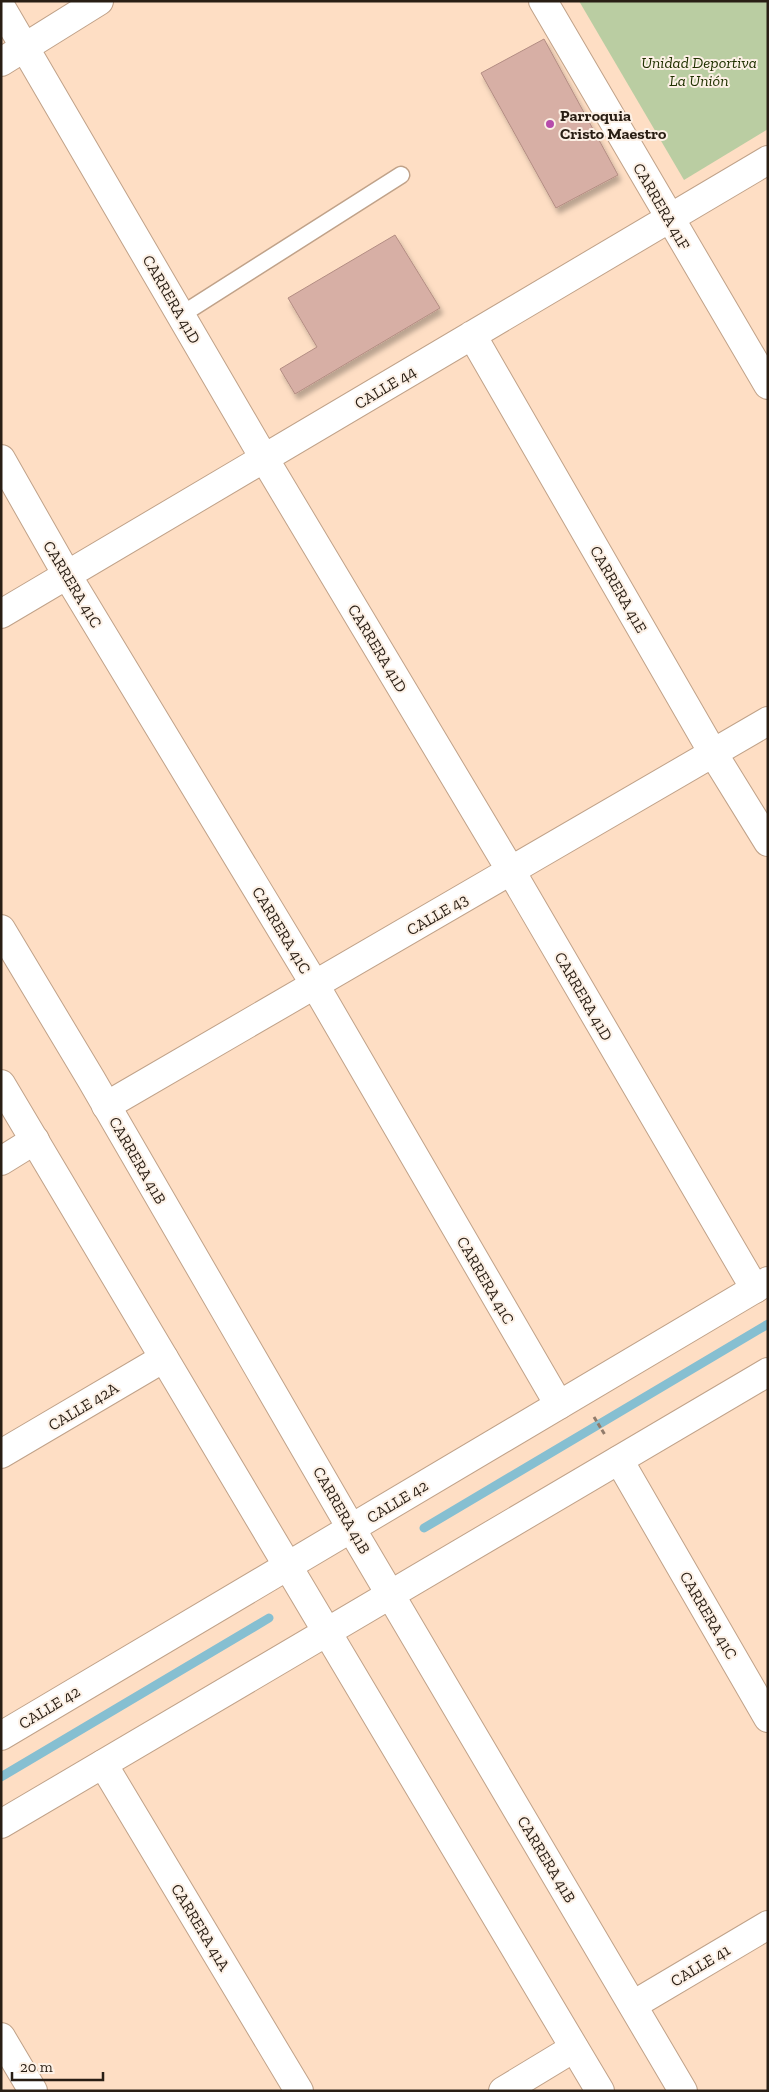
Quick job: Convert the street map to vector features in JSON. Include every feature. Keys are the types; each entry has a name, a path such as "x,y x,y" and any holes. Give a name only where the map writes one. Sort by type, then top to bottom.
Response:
{"street":[{"path":"1,62 99,1"},
{"name":"CARRERA 41F","path":"542,1 768,385"},
{"name":"CARRERA 41D","path":"1,7 264,458 761,1285"},
{"name":"CALLE 44","path":"1,614 768,160"},
{"name":"CARRERA 41E","path":"472,335 713,753 768,842"},
{"name":"CARRERA 41C","path":"1,458 67,575 315,985 559,1405"},
{"name":"CALLE 43","path":"106,1106 768,721"},
{"name":"CARRERA 41B","path":"1,929 683,2091"},
{"path":"1,1084 600,2091"},
{"path":"1,1161 35,1140"},
{"name":"CALLE 42","path":"1,1736 761,1285"},
{"name":"CALLE 42A","path":"1,1454 164,1358"},
{"path":"1,1824 391,1594 614,1451 768,1372"},
{"name":"CARRERA 41C","path":"614,1451 768,1718"},
{"name":"CARRERA 41A","path":"103,1764 299,2091"},
{"name":"CALLE 41","path":"633,2005 768,1925"},
{"path":"1,2037 34,2091"},
{"path":"503,2091 574,2048"}],"lane":[{"path":"181,315 401,175"}],"path":[{"path":"590,1410 614,1451"}],"green space":[{"name":"Unidad Deportiva La Unión","path":"579,1 768,1 768,129 684,180"}],"building":[{"name":"Parroquia Cristo Maestro","path":"544,39 618,175 556,208 481,73"},
{"path":"395,235 440,308 295,394 280,369 317,347 288,298"}],"waterway":[{"path":"424,1528 768,1324"},
{"path":"1,1777 269,1618"}],"place":[{"name":"Parroquia Cristo Maestro","path":"550,124"}]}
